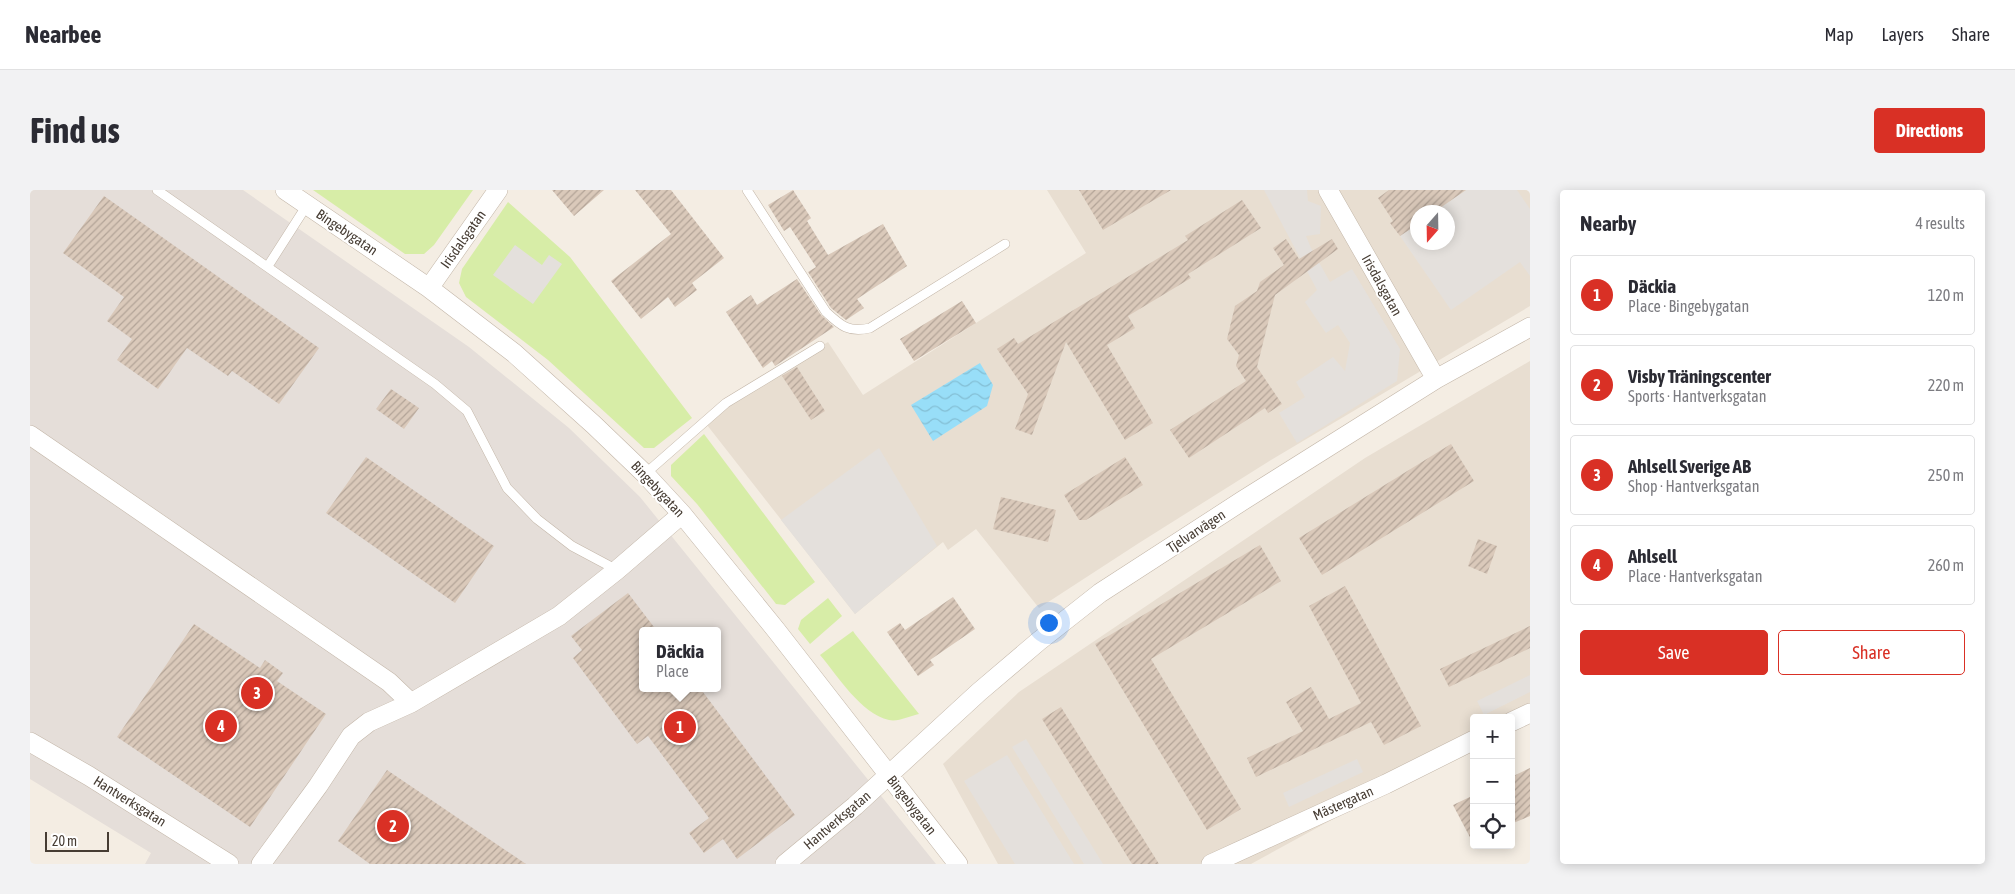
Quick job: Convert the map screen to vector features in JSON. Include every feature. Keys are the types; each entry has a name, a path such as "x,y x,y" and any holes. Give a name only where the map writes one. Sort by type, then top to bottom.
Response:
{"street":[{"name":"Bingebygatan","path":"285,190 429,288 514,353 646,474 682,514 958,864"},
{"name":"Irisdalsgatan","path":"429,288 498,190"},
{"name":"Irisdalsgatan","path":"1328,190 1436,379"},
{"name":"Tjelvarvägen","path":"889,775 979,692 1100,593 1436,379 1530,327"},
{"path":"30,435 389,682 411,704"},
{"path":"261,864 318,786 351,736 369,722 411,704 558,616 618,570 682,514"},
{"path":"1515,720 1530,713"},
{"name":"Hantverksgatan","path":"30,742 89,776 229,864"},
{"name":"Mästergatan","path":"1211,864 1386,784 1470,742"},
{"name":"Hantverksgatan","path":"785,864 889,775"}],"lane":[{"path":"157,190 435,384 467,411 507,488 531,513 572,546 618,570"},
{"path":"747,190 826,312 840,326 858,331 870,328 1005,244"},
{"path":"268,266 307,205"},
{"path":"646,474 726,403 820,346"}],"shaded area":[{"path":"30,190 243,190 469,347 569,428 640,497 936,864 145,864 151,853 30,779"},
{"path":"1047,190 1530,190 1530,306 1271,460 1039,608 976,529 948,550 943,542 855,614 707,425 726,403 828,342 863,395 1086,253"},
{"path":"1264,190 1307,190 1308,201 1321,206 1320,234 1306,236 1311,248 1330,282 1352,269 1400,349 1397,381 1297,443 1279,413 1305,397 1296,382 1333,357 1345,371 1350,343 1338,325 1326,333 1305,302 1317,290"},
{"path":"1466,190 1517,190 1530,209 1530,276 1520,262 1451,310 1400,236 1410,229 1410,250 1455,250 1455,205 1444,205"},
{"path":"515,245 542,265 549,255 562,264 533,304 493,275"},
{"path":"1530,361 1530,711 1515,717 1515,714 1470,714 1470,744 1251,864 998,864 943,764 1019,692 1365,458"},
{"path":"879,448 937,546 855,614 781,520"},
{"path":"1530,675 1530,692 1486,714 1484,714 1477,701"},
{"path":"1026,739 1103,864 1084,864 1012,747"},
{"path":"1007,755 1074,864 1015,864 964,781"},
{"path":"1357,759 1363,772 1289,807 1283,793"}],"green space":[{"path":"313,190 473,190 434,245 424,254 405,254"},
{"path":"508,202 570,257 692,418 654,448 644,448 548,360 466,297 459,283 462,269"},
{"path":"704,434 815,582 785,605 776,604 697,504 671,476 671,465"},
{"path":"828,598 842,616 810,644 798,629 801,620"},
{"path":"853,631 919,714 896,720 889,720 879,716 860,702 842,683 820,655"}],"water":[{"path":"980,363 993,385 987,406 933,441 911,405"}],"building":[{"path":"552,190 604,190 574,216"},
{"path":"635,190 671,190 724,258 692,283 697,290 675,307 668,297 641,319 611,281 671,234"},
{"path":"793,190 811,218 807,221 828,255 883,224 907,266 857,299 864,308 846,320 831,308 808,272 816,267 790,227 784,231 768,205"},
{"path":"1079,190 1171,190 1103,230"},
{"path":"1389,190 1466,190 1444,205 1410,205 1410,229 1400,236 1390,223 1393,221 1378,198"},
{"path":"104,196 319,348 279,404 232,371 228,376 187,348 158,389 117,360 132,339 107,321 124,297 63,253"},
{"path":"1242,200 1261,228 1188,274 1191,278 1128,316 1135,328 1107,345 1153,423 1125,440 1066,342 1032,435 1015,429 1028,394 997,349 1014,338 1018,344 1188,240 1185,236"},
{"path":"1286,239 1299,259 1332,239 1338,249 1275,295 1257,367 1282,404 1268,413 1265,408 1189,458 1170,430 1246,381 1236,366 1239,355 1227,339 1235,306 1257,291 1260,282 1284,265 1273,248"},
{"path":"797,279 821,315 834,327 775,366 772,361 763,368 726,312 751,295 757,305"},
{"path":"962,301 976,323 914,361 900,339"},
{"path":"797,367 825,411 811,420 782,376"},
{"path":"391,389 419,408 404,429 376,409"},
{"path":"1451,444 1474,481 1322,575 1299,538"},
{"path":"366,457 494,546 455,603 326,513"},
{"path":"1125,457 1143,485 1086,520 1079,520 1064,495"},
{"path":"1001,497 1056,510 1048,542 993,529"},
{"path":"1478,539 1497,546 1487,574 1468,566"},
{"path":"1260,545 1281,581 1151,659 1241,809 1207,830 1095,644"},
{"path":"1345,586 1421,726 1384,745 1371,722 1256,777 1247,758 1303,731 1286,702 1311,687 1329,719 1361,703 1309,606"},
{"path":"628,593 654,627 639,627 639,692 703,692 795,815 737,859 723,839 704,853 689,833 709,818 648,736 637,744 573,658 582,650 571,636"},
{"path":"953,597 975,629 930,660 934,665 918,676 887,632 900,623 905,630"},
{"path":"194,624 260,668 265,660 283,673 277,681 326,714 250,827 117,737"},
{"path":"1530,626 1530,648 1449,687 1440,669"},
{"path":"1061,707 1159,864 1132,864 1042,719"},
{"path":"1530,768 1530,816 1515,822 1515,804 1515,775"},
{"path":"387,770 526,864 370,864 338,841"},
{"path":"1470,797 1470,837 1453,805"}],"place":[{"name":"Ahlsell Sverige AB","path":"257,693"},
{"name":"Ahlsell","path":"221,726"},
{"name":"Däckia","path":"680,727"},
{"name":"Visby Träningscenter","path":"393,826"}]}
